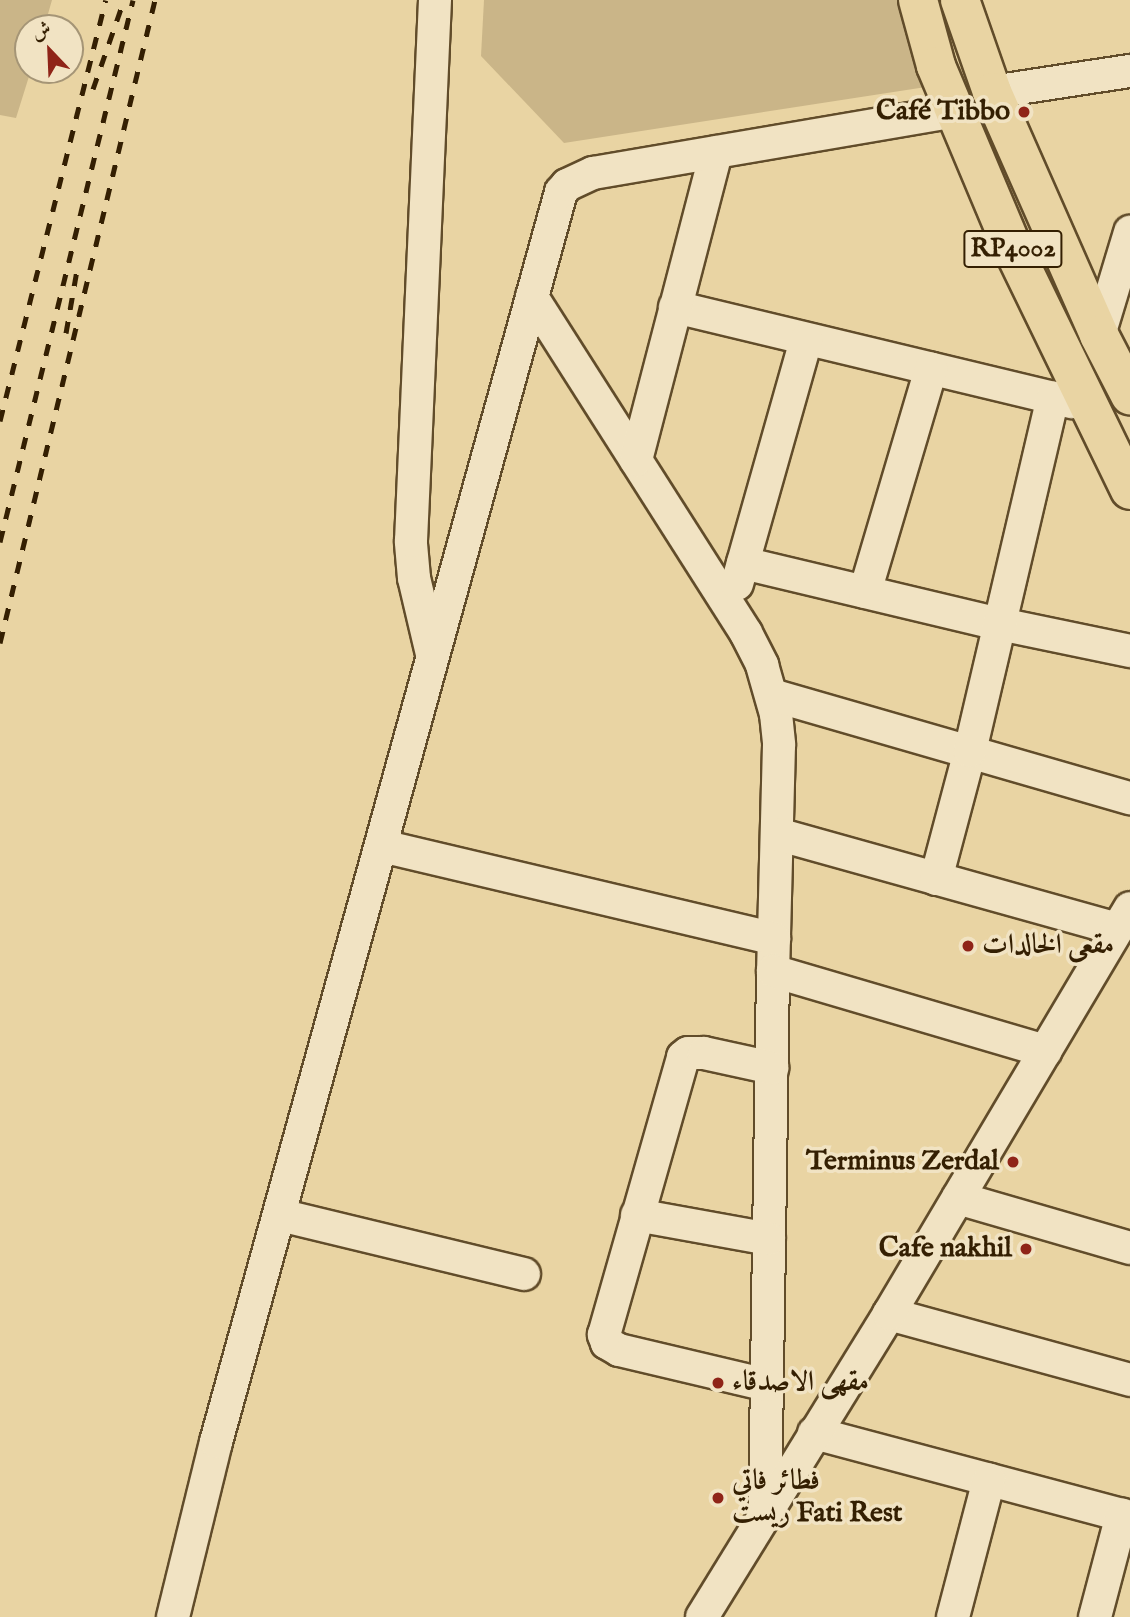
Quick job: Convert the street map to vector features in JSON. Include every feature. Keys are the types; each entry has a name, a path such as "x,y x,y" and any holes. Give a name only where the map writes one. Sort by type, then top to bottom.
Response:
{"highway":[{"name":"RP4002","path":"918,0 936,66 1012,247 1071,402 1130,489"},
{"name":"RP4002","path":"960,0 992,92 1099,335 1130,395"}],"street":[{"path":"432,656 414,578 411,541 435,0"},
{"path":"992,92 1130,71"},
{"path":"173,1617 216,1442 382,846 556,204 568,185 593,173 955,111"},
{"path":"636,460 716,152"},
{"path":"1099,335 1130,232"},
{"path":"532,297 730,609 762,665 772,695 779,745 765,1513"},
{"path":"675,307 1071,402 1000,624 936,879"},
{"path":"730,609 806,340"},
{"path":"865,592 931,369"},
{"path":"743,563 1000,624 1130,651"},
{"path":"772,695 1130,798"},
{"path":"702,1617 888,1314 1124,918 936,879 776,834"},
{"path":"382,846 774,939"},
{"path":"773,971 1045,1051"},
{"path":"767,1385 619,1350 607,1343 605,1327 683,1057 688,1053 704,1053 772,1068"},
{"path":"958,1198 1130,1248"},
{"path":"280,1215 524,1274"},
{"path":"637,1215 769,1239"},
{"path":"888,1314 1130,1380"},
{"path":"814,1433 1126,1516 1095,1617"},
{"path":"953,1617 989,1480"}],"shaded area":[{"path":"0,0 52,0 48,14 14,14 14,84 27,84 16,118 0,115"},
{"path":"484,0 909,0 926,87 564,143 481,56"}],"railway":[{"path":"0,421 106,0"},
{"path":"93,89 124,0"},
{"path":"0,542 133,0"},
{"path":"0,643 155,0"},
{"path":"66,333 78,264"}],"place":[{"name":"Café Tibbo","path":"1024,112"},
{"name":"مقعى الخالدات","path":"968,946"},
{"name":"Terminus Zerdal","path":"1013,1162"},
{"name":"Cafe nakhil","path":"1026,1249"},
{"name":"مقهى الاصدقاء","path":"718,1383"},
{"name":"فطائر فاتي ريست Fati Rest","path":"718,1498"}]}
